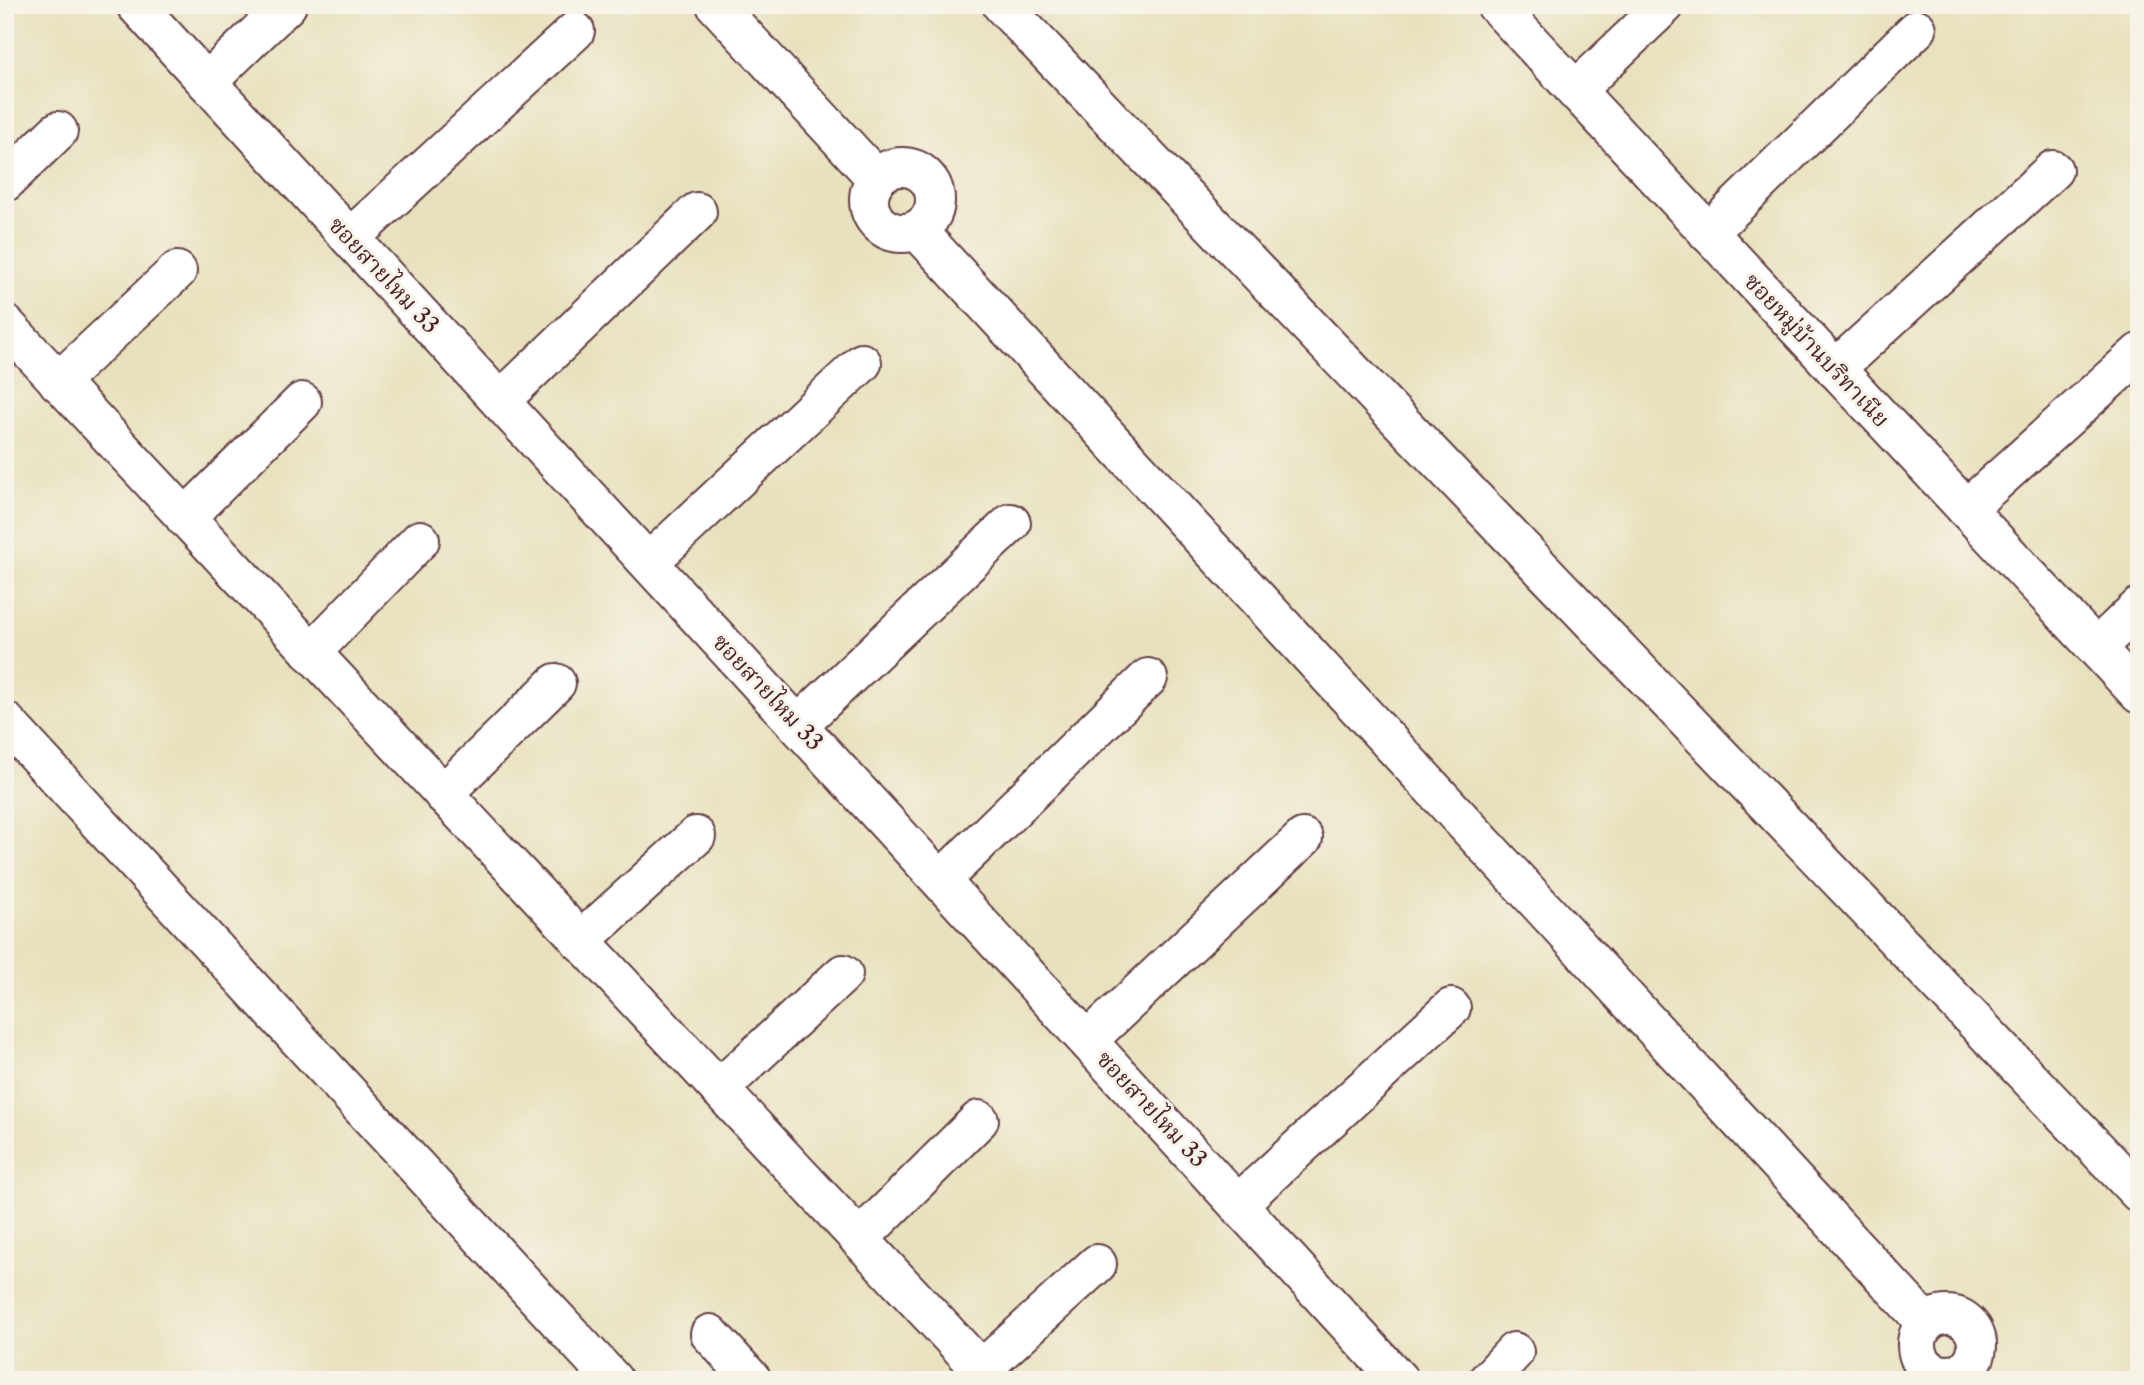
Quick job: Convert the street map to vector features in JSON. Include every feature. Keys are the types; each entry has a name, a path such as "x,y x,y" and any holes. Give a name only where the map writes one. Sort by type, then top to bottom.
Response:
{"street":[{"name":"ซอยสายไหม 33","path":"136,5 1399,1380"},
{"path":"207,82 287,5"},
{"path":"716,5 876,178 870,190 869,203 880,226 904,234 917,230 1926,1323 1916,1344 1924,1366 1945,1375 1974,1373"},
{"path":"1002,5 2139,1193"},
{"name":"ซอยหมู่บ้านบริทาเนีย","path":"1496,5 2139,694"},
{"path":"1575,91 1665,5"},
{"path":"1708,233 1917,29"},
{"path":"350,238 575,31"},
{"path":"5,181 58,131"},
{"path":"1835,369 2053,170"},
{"path":"500,401 697,212"},
{"path":"58,382 177,271"},
{"path":"5,324 986,1375 1097,1264"},
{"path":"1966,509 2139,353"},
{"path":"649,562 862,363"},
{"path":"186,518 302,402"},
{"path":"798,724 1011,523"},
{"path":"311,653 420,540"},
{"path":"2096,648 2139,607"},
{"path":"941,880 1148,678"},
{"path":"443,794 556,683"},
{"path":"5,721 613,1380"},
{"path":"580,941 696,836"},
{"path":"1088,1040 1303,838"},
{"path":"719,1089 844,974"},
{"path":"1239,1203 1451,1008"},
{"path":"859,1239 979,1120"},
{"path":"710,1334 752,1380"},
{"path":"1489,1380 1514,1352"}]}
